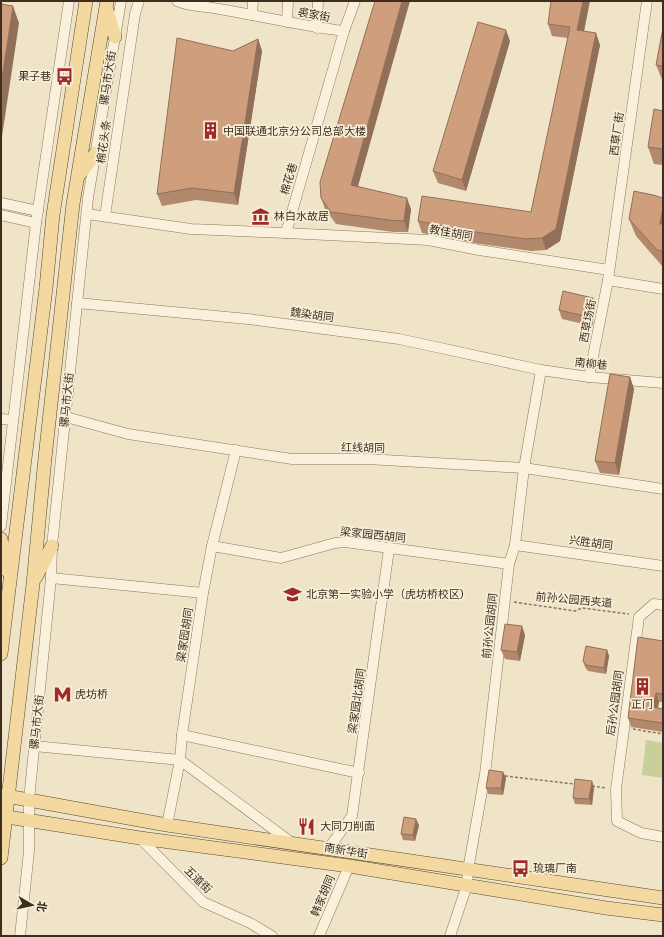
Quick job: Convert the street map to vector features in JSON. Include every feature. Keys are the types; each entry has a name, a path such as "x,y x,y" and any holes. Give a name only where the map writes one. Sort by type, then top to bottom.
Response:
{"main road":[{"path":"1,654 46,288 53,215 86,1"},
{"path":"106,4 115,38"},
{"name":"骡马市大街","path":"1,858 4,796 33,584 63,286 73,204 106,4"},
{"path":"78,176 96,153"},
{"path":"1,539 9,586"},
{"path":"33,584 52,546"},
{"name":"南新华街","path":"4,796 167,825 663,898"},
{"name":"南新华街","path":"4,817 140,838 349,866 606,908 663,915"}],"street":[{"path":"1,526 36,222 69,1"},
{"name":"骡马市大街","path":"20,936 29,851 29,800 51,578 52,546 77,303 87,214 121,1"},
{"name":"棉花头条","path":"105,216 135,14 139,1"},
{"path":"252,15 253,1"},
{"path":"288,1 288,22"},
{"path":"317,28 318,1"},
{"name":"棉花巷","path":"286,233 344,31 355,1"},
{"name":"西草厂街","path":"609,270 648,1"},
{"name":"裘家街","path":"181,3 218,5 252,15 317,28 344,31"},
{"path":"1,203 38,210"},
{"path":"87,214 191,230 286,233"},
{"path":"1,215 36,222"},
{"name":"教佳胡同","path":"286,233 428,240 479,250 609,270"},
{"name":"西草场街","path":"590,377 609,270"},
{"path":"608,280 663,289"},
{"name":"魏染胡同","path":"77,303 248,319 399,339 541,370"},
{"name":"南柳巷","path":"541,370 590,377 663,383"},
{"name":"前孙公园胡同","path":"450,936 467,885 468,870 486,774 509,564 515,545 524,468 541,370"},
{"name":"红线胡同","path":"66,416 128,434 292,459 367,459 524,468 663,489"},
{"path":"1,419 12,420"},
{"name":"梁家园胡同","path":"167,825 180,760 182,735 203,593 212,546 236,450"},
{"name":"梁家园西胡同","path":"212,546 281,558 335,542 345,542 509,564"},
{"name":"兴胜胡同","path":"515,545 663,566"},
{"name":"梁家园北胡同","path":"329,848 352,816 389,549"},
{"path":"51,578 203,593"},
{"path":"641,616 654,604 663,605"},
{"name":"后孙公园胡同","path":"641,616 639,617 616,789 617,821 641,833 663,837"},
{"path":"182,735 359,773"},
{"path":"34,746 180,760 292,843"},
{"name":"五道街","path":"140,838 203,902 250,923 272,936"},
{"name":"韩家胡同","path":"319,936 349,866"}],"path":[{"name":"前孙公园西夹道","path":"505,601 575,611 582,608 641,616"},
{"path":"624,727 663,734"},
{"path":"486,774 577,784"},
{"path":"585,785 616,789"}],"green space":[{"path":"646,740 663,743 663,778 642,775"}],"building":[{"path":"375,1 402,1 351,185 407,198 404,221 331,212 321,198 320,182"},
{"path":"551,1 583,1 577,30 596,33 556,229 542,238 526,239 476,232 418,221 422,196 531,212 570,27 548,24"},
{"path":"1,4 13,6 1,85"},
{"path":"478,22 506,30 462,180 433,171"},
{"path":"663,28 663,66 656,65"},
{"name":"中国联通北京分公司总部大楼","path":"177,38 233,51 258,39 234,193 192,188 157,194"},
{"path":"654,109 663,111 663,149 648,147"},
{"path":"634,191 663,198 660,224 663,224 663,251 657,250 629,219"},
{"path":"563,291 593,298 589,317 559,310"},
{"path":"610,374 630,377 615,463 595,461"},
{"path":"505,624 522,626 517,652 501,650"},
{"path":"638,637 663,641 663,694 656,693 653,707 663,709 663,723 628,718"},
{"path":"586,646 607,650 604,668 586,665 583,661"},
{"path":"489,770 503,772 501,788 486,788"},
{"path":"575,779 592,781 589,799 573,798"},
{"path":"404,817 416,819 413,835 401,834"}],"place":[{"name":"果子巷","path":"64,76"},
{"name":"中国联通北京分公司总部大楼","path":"210,131"},
{"name":"林白水故居","path":"261,216"},
{"name":"北京第一实验小学（虎坊桥校区)","path":"293,594"},
{"name":"正门","path":"642,686"},
{"name":"虎坊桥","path":"62,694"},
{"name":"大同刀削面","path":"307,826"},
{"name":"琉璃厂南","path":"520,868"}]}
